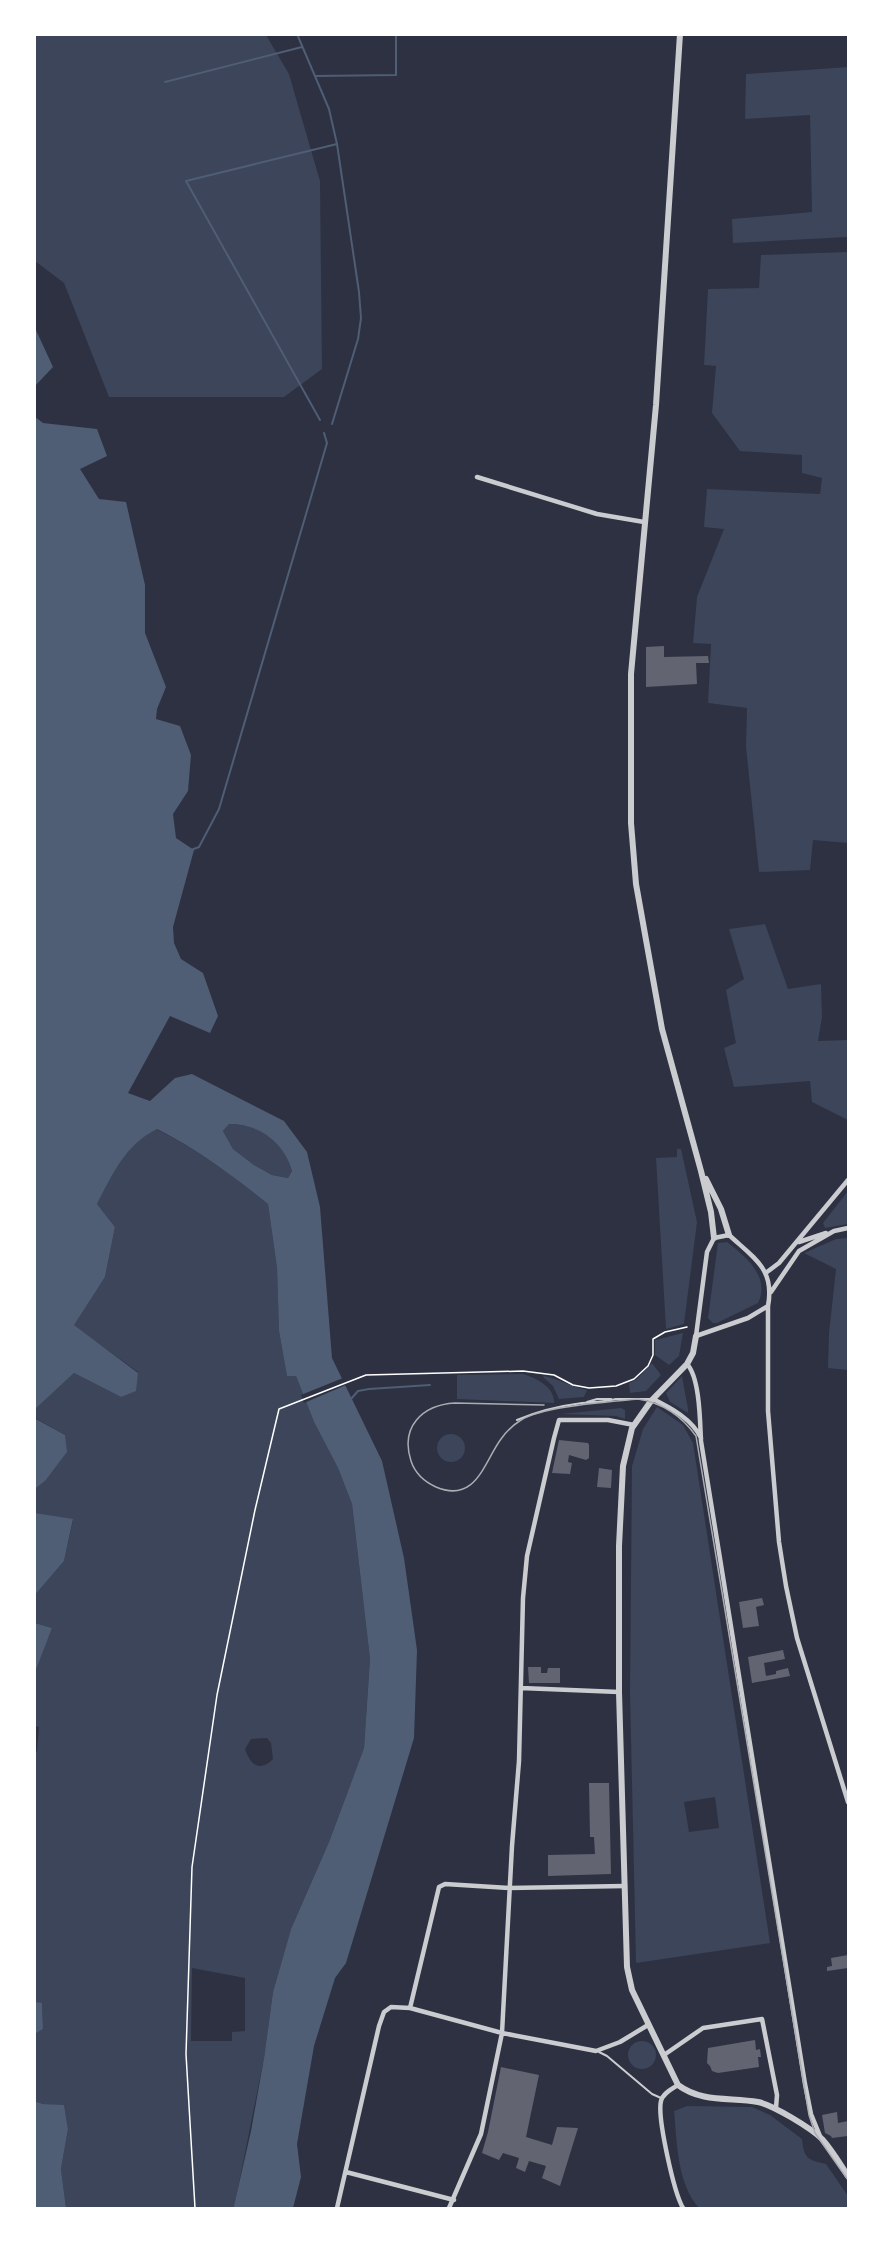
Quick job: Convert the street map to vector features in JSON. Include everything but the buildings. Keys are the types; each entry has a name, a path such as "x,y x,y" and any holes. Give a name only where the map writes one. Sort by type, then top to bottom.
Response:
{"street":[{"path":"680,34 656,405 631,674 631,823 636,884 662,1029 701,1171 711,1212 714,1238 707,1252 693,1353 687,1364 653,1399 634,1425 627,1443 623,1466 619,1546 619,1692 627,1967 632,1990 678,2085 689,2093 711,2098 759,2102 776,2108 821,2138"},
{"path":"477,477 597,514 644,522"},
{"path":"701,1171 721,1209 729,1234 756,1258 766,1272 771,1292"},
{"path":"766,1272 779,1263 849,1180"},
{"path":"797,1242 849,1228"},
{"path":"834,1231 799,1251 771,1292 768,1306 768,1411 779,1542 786,1586 803,1658 849,1802"},
{"path":"714,1238 729,1234"},
{"path":"696,1336 748,1318 768,1306"},
{"path":"687,1364 693,1375 701,1421 701,1441"},
{"path":"653,1399 672,1408 700,1435 811,2114 821,2138 849,2176"},
{"path":"449,2208 481,2134 502,2033 509,1888 519,1761 523,1598 527,1556 559,1420 608,1420 634,1425"},
{"path":"521,1688 619,1692"},
{"path":"410,2008 439,1887 445,1884 509,1888 625,1886"},
{"path":"338,2208 384,2012 390,2007 410,2008 502,2033 596,2051 620,2042 648,2025"},
{"path":"664,2055 704,2028 762,2019 777,2095 776,2108"},
{"path":"678,2085 662,2099 662,2117 674,2180 683,2208"},
{"path":"346,2172 454,2200"}],"lane":[{"path":"517,1420 541,1410 584,1403 602,1403 616,1399 653,1399"},
{"path":"596,2051 608,2056 652,2094 662,2099"}],"path":[{"path":"195,2208 186,2054 192,1867 218,1695 255,1510 279,1409 366,1375 523,1371 554,1375 573,1385 589,1388 616,1386 634,1378 648,1366 653,1354 652,1340 665,1332 687,1327"}],"shaded area":[{"path":"35,34 266,35 289,74 320,181 322,369 284,397 109,397 64,283 35,261"},
{"path":"848,67 848,237 733,243 732,219 812,212 810,115 745,119 746,74"},
{"path":"848,252 848,843 813,840 810,870 759,872 746,747 747,708 708,703 711,644 693,643 697,597 724,529 704,527 707,489 820,494 822,478 802,473 802,455 740,451 712,413 716,366 704,365 708,289 759,288 761,255"},
{"path":"35,328 53,367 34,386"},
{"path":"34,416 43,423 97,429 107,456 80,469 99,499 126,502 145,585 145,633 166,687 157,709 156,719 180,726 191,755 188,791 173,814 176,838 194,850 173,927 174,943 181,959 203,973 218,1016 210,1033 170,1016 128,1093 150,1101 175,1078 192,1074 284,1121 307,1152 320,1207 332,1358 382,1461 404,1558 417,1650 414,1738 346,1963 335,1978 314,2046 297,2144 301,2177 293,2208 234,2208 234,2206 251,2131 273,1992 291,1929 329,1842 364,1748 370,1659 352,1504 338,1468 314,1422 296,1376 287,1376 279,1331 277,1268 268,1204 242,1183 186,1145 157,1129 136,1143 121,1161 97,1204 115,1227 105,1277 74,1325 138,1373 136,1391 121,1397 74,1373 35,1409","holes":["229,1124 260,1131 276,1143 283,1151 292,1171 288,1178 272,1175 233,1149 223,1131"]},
{"path":"765,924 788,989 821,984 822,1017 818,1041 848,1040 848,1120 812,1102 810,1081 734,1087 724,1048 736,1043 726,990 744,979 729,929"},
{"path":"229,1124 251,1127 277,1143 292,1171 288,1178 272,1175 233,1149 223,1131"},
{"path":"156,1129 186,1145 242,1183 268,1204 277,1268 279,1331 287,1375 296,1376 314,1422 338,1468 352,1504 370,1659 364,1748 329,1842 291,1929 273,1992 264,2058 234,2208 66,2208 61,2169 68,2129 64,2106 35,2101 35,2034 43,2029 42,2004 34,2002 34,1754 37,1751 39,1727 35,1726 34,1672 52,1628 35,1623 35,1595 64,1561 73,1520 35,1513 35,1489 45,1481 65,1435 35,1418 34,1409 74,1373 121,1397 138,1372 73,1325 105,1277 115,1227 97,1204 121,1161 145,1136","holes":["267,1738 271,1743 273,1759 263,1765 256,1765 245,1749 251,1739","192,1968 245,1978 245,2031 232,2032 232,2041 191,2041"]},
{"path":"677,1149 681,1149 697,1222 684,1324 666,1329 656,1158 677,1157"},
{"path":"848,1191 848,1224 825,1228 823,1223"},
{"path":"848,1238 848,1370 828,1368 829,1333 836,1269 804,1253 836,1239"},
{"path":"727,1242 754,1268 759,1276 761,1293 758,1303 713,1323 708,1318 718,1243"},
{"path":"683,1333 679,1356 669,1365 655,1355 655,1340"},
{"path":"652,1363 661,1375 646,1391 630,1393 629,1383 636,1380"},
{"path":"523,1374 548,1388 554,1403 457,1399 457,1375"},
{"path":"544,1376 587,1390 584,1397 559,1399 553,1386"},
{"path":"682,1376 688,1413 670,1402 666,1393"},
{"path":"657,1407 683,1425 693,1443 770,1943 636,1963 630,1693 632,1466 643,1429","holes":["715,1797 719,1828 689,1832 684,1802"]},
{"path":"621,1408 625,1410 625,1419 616,1416 561,1414"},
{"path":"34,1418 65,1435 67,1452 45,1481 35,1489"},
{"path":"451,1434 461,1438 465,1448 461,1458 451,1462 441,1458 437,1448 441,1438"},
{"path":"35,1513 73,1519 64,1561 35,1595"},
{"path":"34,1623 52,1628 35,1672"},
{"path":"35,2002 42,2003 43,2029 35,2034"},
{"path":"642,2041 652,2045 656,2055 652,2065 642,2069 632,2065 628,2055 632,2045"},
{"path":"34,2101 64,2105 68,2129 61,2169 66,2208 35,2208"},
{"path":"687,2106 752,2107 770,2115 802,2139 805,2154 808,2157 826,2164 848,2196 848,2208 699,2208 686,2187 677,2149 674,2111"}],"pier":[{"path":"343,1378 346,1385 304,1403 301,1395"}],"waterway":[{"path":"297,34 329,109 337,144 359,292 361,318 358,339 332,424"},
{"path":"315,76 396,75 396,34"},
{"path":"165,82 302,47"},
{"path":"320,420 186,181 337,144"},
{"path":"191,850 199,847 219,809 327,443 324,433"},
{"path":"351,1399 358,1391 369,1389 430,1385"}],"tram line":[{"path":"544,1405 455,1403 433,1408 416,1420 411,1428 408,1449 411,1461 424,1480 432,1485 450,1491 461,1490 477,1478 503,1436 521,1420 531,1415 560,1408 638,1399 671,1411 696,1436 809,2115 815,2133 848,2180"}]}
